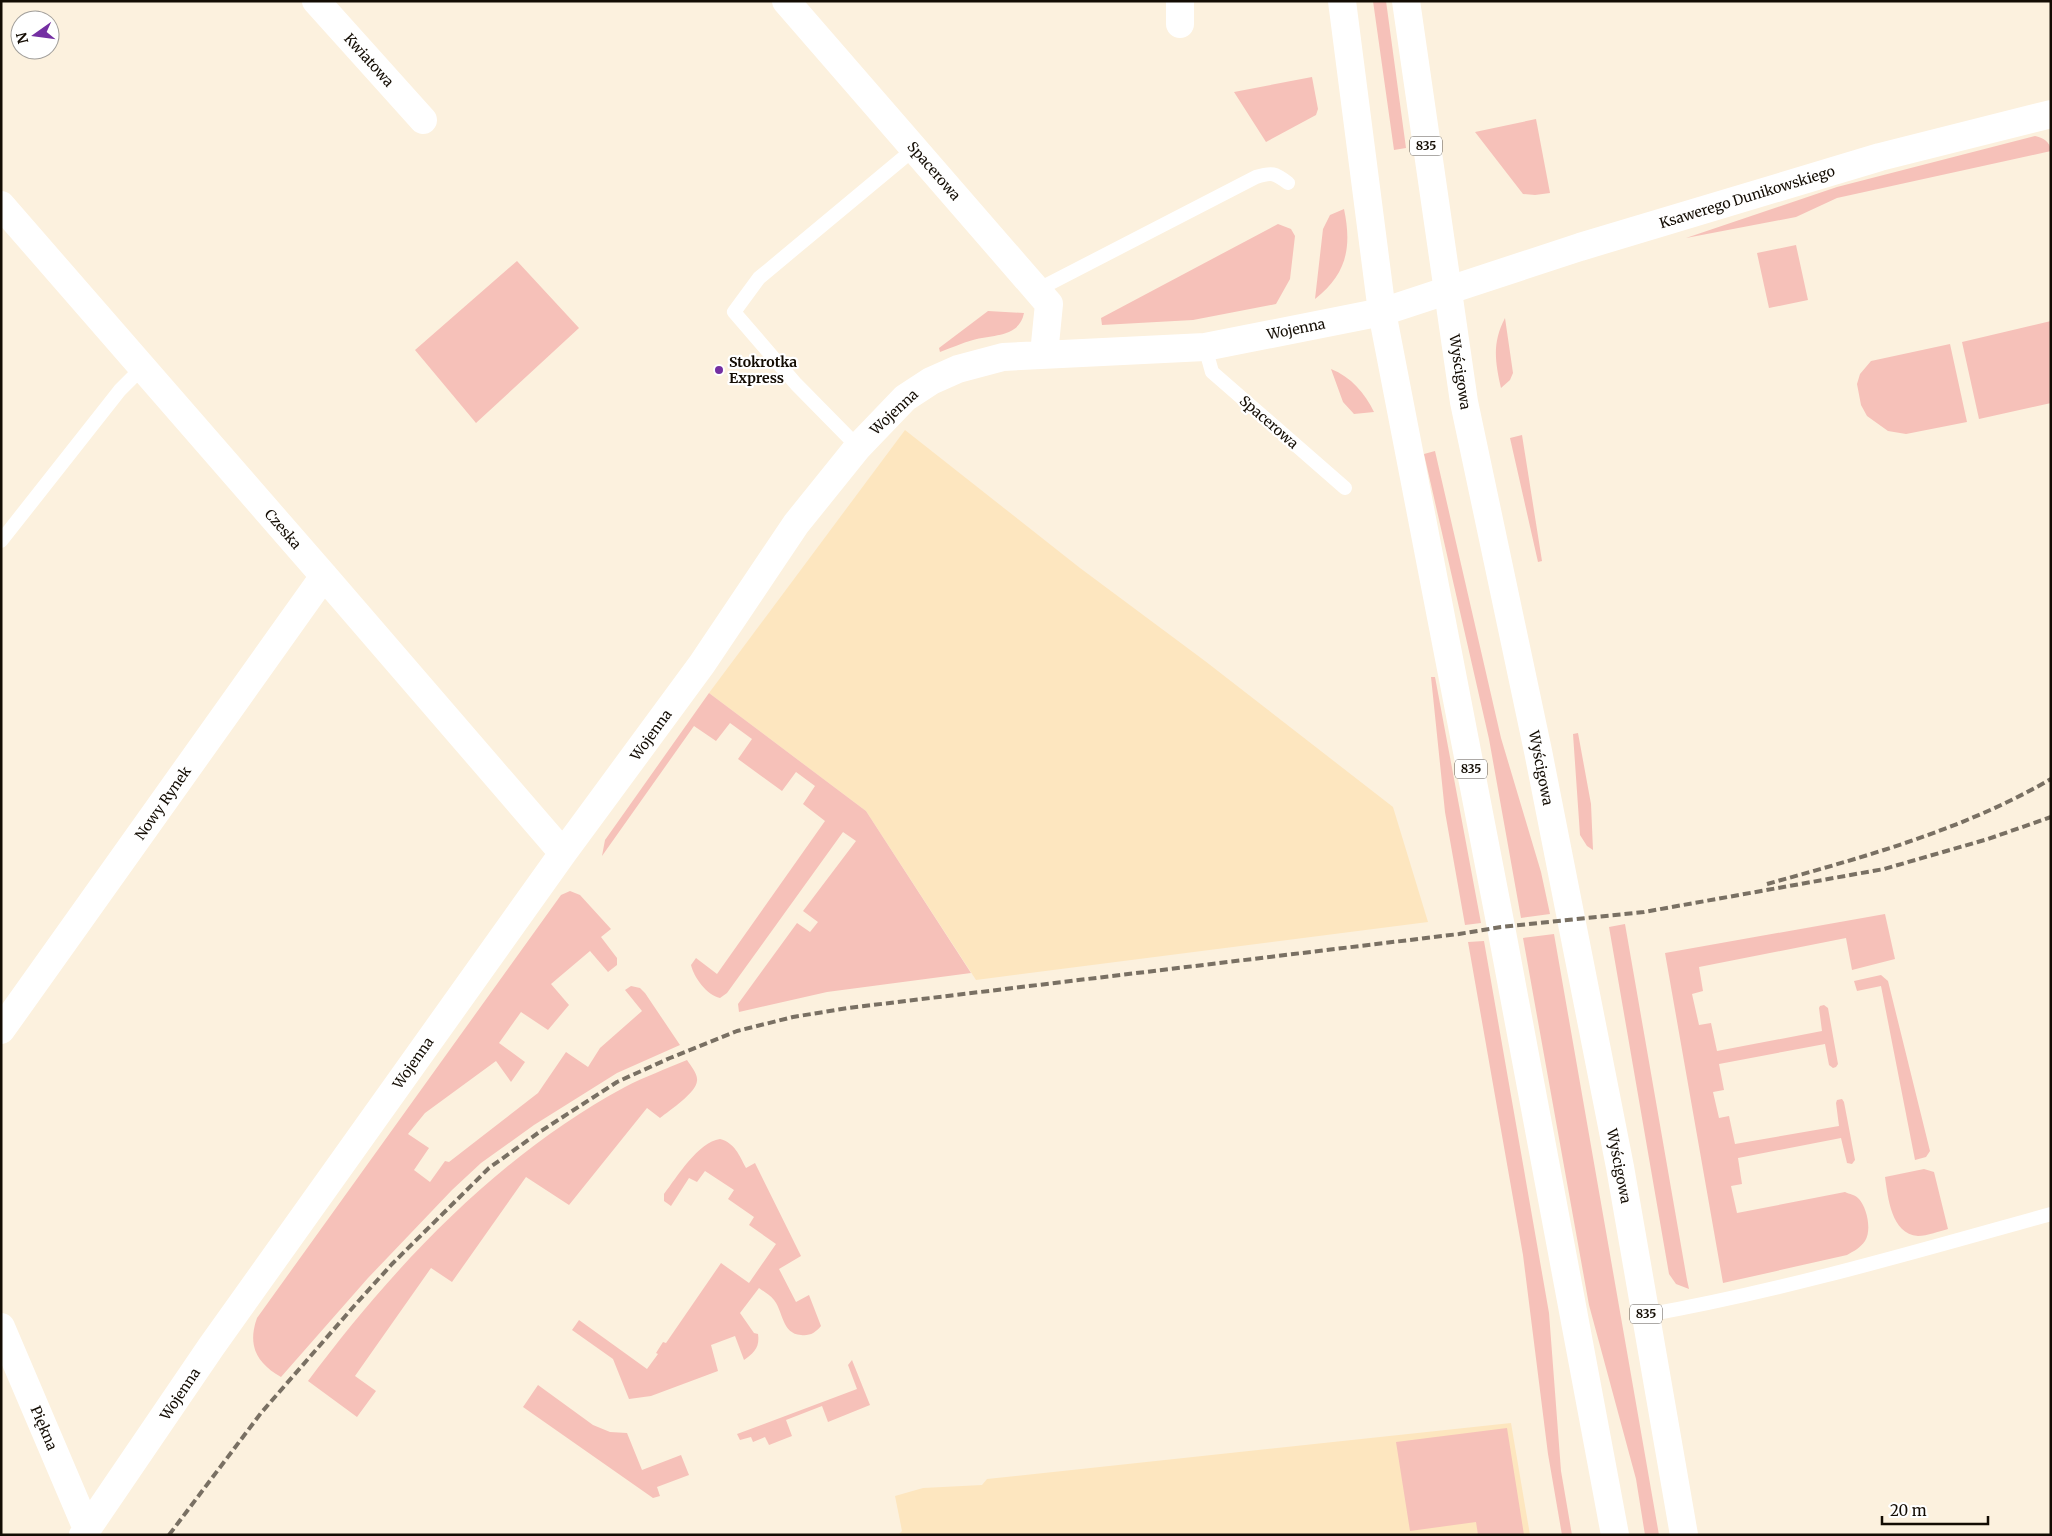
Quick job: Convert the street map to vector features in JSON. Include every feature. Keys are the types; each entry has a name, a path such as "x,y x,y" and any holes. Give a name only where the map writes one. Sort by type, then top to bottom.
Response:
{"street":[{"name":"Kwiatowa","path":"316,1 422,120"},
{"name":"Spacerowa","path":"786,1 1048,304 1044,354"},
{"name":"835","path":"1342,1 1382,312 1501,927 1615,1535"},
{"name":"Wyścigowa","path":"1406,1 1446,290 1464,402 1540,760 1620,1167 1684,1535"},
{"name":"Ksawerego Dunikowskiego","path":"1446,290 1880,156 2051,114"},
{"name":"Czeska","path":"1,205 563,853"},
{"name":"Wojenna","path":"85,1532 211,1347 563,853 702,664 796,524 858,448 905,398 931,381 980,362 1003,357 1205,347 1382,312 1446,290"},
{"name":"Nowy Rynek","path":"1,1030 324,576"},
{"name":"Piękna","path":"1,1327 85,1532"}],"lane":[{"path":"858,448 796,384 734,312 759,278 914,149"},
{"path":"1037,290 1256,177 1269,173 1278,176 1288,183"},
{"name":"Spacerowa","path":"1205,347 1212,372 1345,488"},
{"path":"1,541 120,390 142,368"},
{"path":"1646,1314 1720,1300 2051,1214"}],"shaded area":[{"path":"1373,1 1386,1 1406,148 1394,150"},
{"path":"1312,77 1318,109 1316,115 1266,142 1234,92"},
{"path":"1536,119 1550,193 1523,194 1475,132"},
{"path":"2035,136 2046,140 2051,151 1837,198 1796,217 1686,238 1837,187"},
{"path":"1344,209 1347,248 1344,259 1334,280 1315,299 1323,229 1330,215"},
{"path":"1278,224 1291,229 1295,236 1290,279 1276,304 1193,320 1102,325 1101,318"},
{"path":"1796,245 1808,300 1769,308 1757,253"},
{"path":"517,261 579,328 476,423 415,350"},
{"path":"988,311 1024,313 1017,327 1011,331 969,341 940,352 939,348"},
{"path":"1505,318 1513,373 1510,380 1501,388 1497,369 1496,344"},
{"path":"2051,321 2051,403 1979,419 1962,342"},
{"path":"1950,344 1967,422 1906,434 1888,431 1867,416 1861,405 1857,384 1860,374 1871,361"},
{"path":"1331,369 1345,376 1357,386 1374,412 1354,414 1343,402"},
{"path":"905,430 1080,568 1205,661 1393,807 1428,922 976,980 866,811 709,693"},
{"path":"1522,435 1542,561 1538,562 1510,438"},
{"path":"1435,451 1501,738 1541,872 1550,914 1521,918 1489,739 1424,454"},
{"path":"1431,677 1435,677 1481,923 1465,925 1445,812"},
{"path":"709,693 866,811 971,973 827,992 739,1012 738,1004 797,923 810,932 818,922 803,911 856,841 843,832 727,993 720,998 710,993 702,985 691,965 696,958 717,974 825,821 803,804 815,786 796,772 782,791 738,759 752,739 730,723 716,741 694,726 602,856 605,840"},
{"path":"1578,733 1591,804 1593,850 1587,846 1580,835 1573,734"},
{"path":"570,891 580,895 611,929 601,937 617,958 617,965 608,972 590,951 551,984 569,1005 548,1030 521,1012 499,1043 525,1062 511,1082 496,1061 425,1113 408,1134 429,1148 414,1170 430,1182 445,1161 449,1162 538,1093 566,1052 588,1067 600,1048 642,1011 625,990 631,986 640,988 645,993 680,1045 617,1073 534,1125 481,1163 452,1190 368,1278 281,1377 266,1366 256,1353 253,1337 257,1318 561,895"},
{"path":"1885,914 1895,959 1852,970 1846,938 1699,967 1703,991 1692,994 1699,1025 1711,1023 1717,1051 1822,1031 1819,1008 1824,1005 1828,1008 1838,1064 1836,1067 1833,1068 1829,1065 1825,1044 1719,1064 1724,1090 1713,1092 1719,1118 1729,1116 1735,1144 1839,1126 1836,1103 1837,1100 1842,1099 1855,1160 1852,1164 1847,1163 1841,1138 1738,1158 1742,1184 1731,1186 1737,1213 1845,1192 1856,1196 1862,1203 1868,1225 1865,1241 1847,1255 1723,1283 1665,953"},
{"path":"1625,924 1689,1289 1676,1284 1669,1274 1609,927"},
{"path":"1554,934 1659,1535 1645,1535 1636,1479 1589,1305 1523,938"},
{"path":"1484,941 1549,1313 1561,1471 1572,1535 1562,1535 1548,1454 1523,1255 1468,942"},
{"path":"1881,975 1888,981 1930,1151 1926,1157 1915,1160 1881,986 1857,991 1854,981"},
{"path":"687,1060 697,1078 696,1086 692,1091 660,1118 647,1108 569,1205 526,1177 452,1282 431,1268 355,1376 376,1391 357,1417 308,1381 341,1338 412,1256 491,1180 534,1146 578,1115 632,1083"},
{"path":"720,1139 733,1147 746,1168 755,1163 801,1256 779,1269 796,1302 809,1295 821,1326 814,1332 804,1335 795,1334 790,1331 774,1300 759,1288 740,1313 754,1333 758,1334 756,1349 751,1355 744,1360 735,1336 711,1345 718,1371 651,1396 629,1399 613,1359 572,1330 579,1320 647,1369 658,1354 656,1353 663,1342 666,1343 721,1263 749,1283 776,1244 749,1225 754,1217 728,1199 734,1190 705,1171 697,1182 689,1178 671,1206 664,1201 664,1194 696,1153 704,1146"},
{"path":"1924,1169 1934,1172 1948,1229 1918,1236 1909,1234 1896,1222 1892,1213 1885,1177"},
{"path":"852,1360 870,1405 828,1422 822,1406 786,1420 792,1436 769,1445 765,1437 753,1442 751,1437 740,1440 737,1434 857,1389 848,1365"},
{"path":"538,1385 593,1425 610,1432 627,1433 642,1470 681,1455 689,1475 657,1487 660,1496 653,1498 523,1407"},
{"path":"1511,1423 1530,1535 899,1534 902,1531 895,1496 923,1488 982,1485 987,1479"},
{"path":"1507,1428 1524,1535 1478,1535 1476,1522 1410,1531 1396,1442"}],"railway":[{"path":"1767,884 1876,852 1948,828 2018,797 2051,779"},
{"path":"169,1535 261,1413 355,1305 392,1264 489,1168 538,1133 617,1082 737,1031 793,1017 848,1008 1459,934 1501,927 1644,912 1884,869 1988,839 2051,817"}],"place":[{"name":"Stokrotka Express","path":"719,370"}]}
